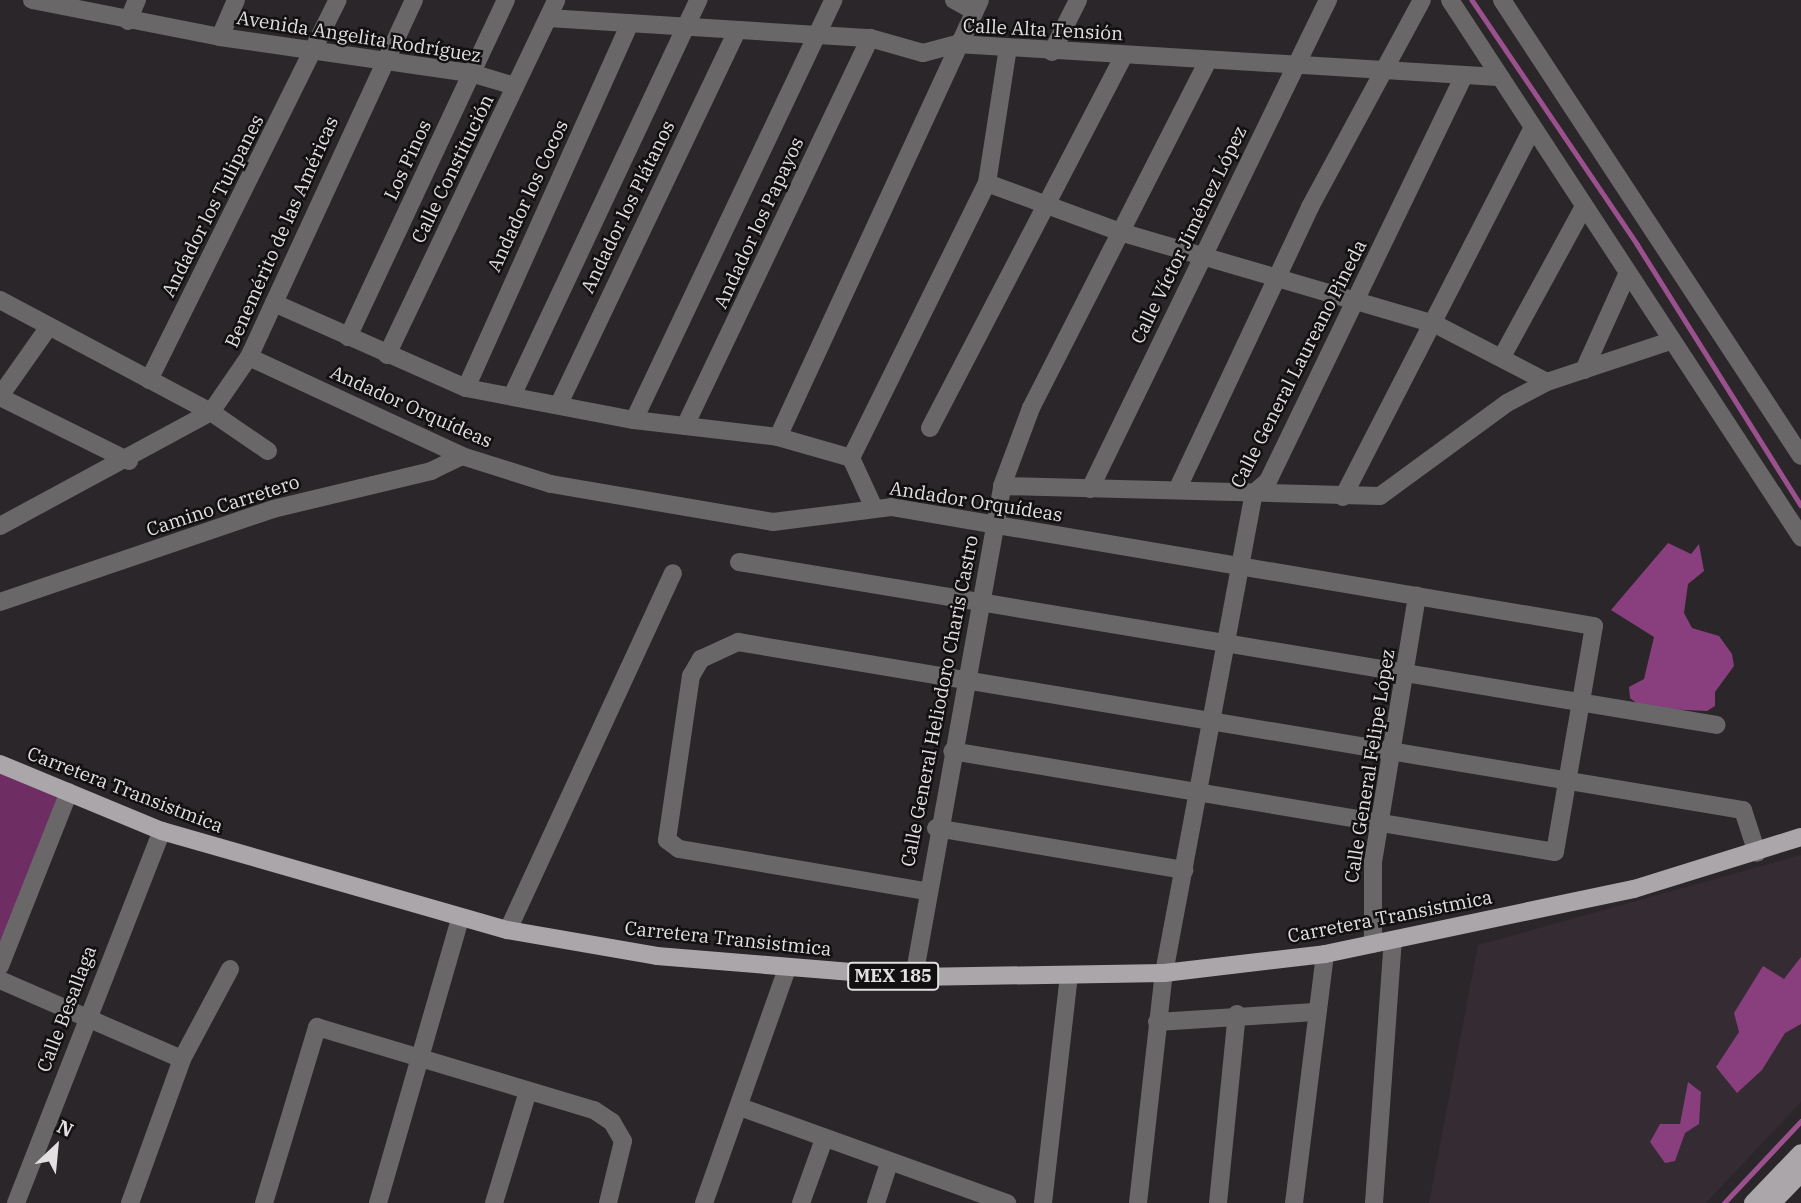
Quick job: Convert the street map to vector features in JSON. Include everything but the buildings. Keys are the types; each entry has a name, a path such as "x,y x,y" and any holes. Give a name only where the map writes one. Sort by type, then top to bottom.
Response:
{"main road":[{"name":"Carretera Transistmica","path":"0,764 162,831 508,930 657,956 787,969 914,977 1164,973 1325,954 1634,889 1757,853 1801,837"},
{"path":"1753,1203 1801,1153"},
{"path":"1772,1203 1801,1172"}],"street":[{"name":"Avenida Angelita Rodríguez","path":"34,0 128,21 220,37 471,73 515,86"},
{"path":"128,21 137,0"},
{"path":"220,37 236,0"},
{"name":"Andador los Tulipanes","path":"149,380 315,51 338,0"},
{"name":"Benemérito de las Américas","path":"0,526 129,461 211,412 249,357 414,0"},
{"name":"Los Pinos","path":"348,337 506,0"},
{"name":"Calle Constitución","path":"387,355 556,0"},
{"path":"512,396 698,0"},
{"path":"634,419 834,0"},
{"path":"778,437 957,44 977,6 954,0"},
{"path":"1052,52 1078,0"},
{"name":"Calle Víctor Jiménez López","path":"1090,489 1328,0"},
{"path":"1177,490 1282,276 1310,207 1422,0"},
{"path":"1450,0 1582,210 1801,537"},
{"path":"1502,0 1801,456"},
{"name":"Calle Alta Tensión","path":"548,18 870,38 922,52 957,44 1463,78 1498,77"},
{"name":"Andador los Cocos","path":"466,388 631,23"},
{"name":"Andador los Plátanos","path":"559,404 737,30"},
{"name":"Andador los Papayos","path":"685,426 870,38"},
{"path":"874,508 852,458 987,183 1008,48"},
{"path":"930,428 1124,55"},
{"name":"Calle General Heliodoro Charis Castro","path":"914,977 936,828 1002,486 1031,408 1208,60"},
{"name":"Calle General Laureano Pineda","path":"1138,1203 1164,973 1209,720 1254,493 1268,481 1359,299 1463,78"},
{"path":"1343,497 1435,324 1531,131"},
{"path":"987,183 1119,232 1282,276 1435,324 1503,355 1547,382"},
{"path":"1503,355 1582,210"},
{"path":"1584,370 1626,277"},
{"path":"0,300 48,328 211,412 268,452"},
{"path":"274,303 466,388 634,419 778,437 852,458"},
{"path":"48,328 0,397 129,461"},
{"path":"1002,486 1380,496 1507,403 1547,382 1670,341"},
{"name":"Andador Orquídeas","path":"249,357 462,456 551,484 773,522 874,508 1239,565 1594,626 1584,705"},
{"name":"Camino Carretero","path":"0,602 273,509 431,471 462,456"},
{"path":"739,562 1406,670 1584,705 1717,724"},
{"path":"508,930 673,572"},
{"name":"Calle General Felipe López","path":"1373,944 1379,824 1417,596"},
{"path":"926,891 679,849 667,840 691,676 701,659 738,642 1743,810 1757,853"},
{"path":"952,751 1195,795 1555,852 1571,782 1584,705"},
{"path":"0,966 69,792"},
{"path":"936,828 1184,870"},
{"name":"Calle Besallaga","path":"16,1203 86,1015 162,831"},
{"path":"378,1203 460,918"},
{"path":"1374,1203 1394,940"},
{"path":"1294,1203 1315,1012 1325,954"},
{"path":"130,1203 182,1059 230,969"},
{"path":"705,1203 787,969"},
{"path":"1044,1203 1069,976"},
{"path":"0,980 86,1015 182,1059"},
{"path":"1157,1022 1237,1014 1315,1012"},
{"path":"1218,1203 1237,1014"},
{"path":"264,1203 317,1027 594,1110 612,1122 622,1141 608,1203"},
{"path":"494,1203 528,1091"},
{"path":"740,1107 823,1142 1007,1203"},
{"path":"801,1203 823,1142"},
{"path":"876,1203 888,1165"}],"shaded area":[{"path":"1668,543 1691,554 1699,544 1704,571 1688,584 1684,613 1692,628 1719,636 1732,654 1734,666 1715,692 1715,706 1707,711 1643,708 1630,698 1629,687 1644,679 1654,637 1611,610"},
{"path":"0,765 69,792 0,962"},
{"path":"1801,855 1801,1102 1706,1203 1429,1203 1478,945"},
{"path":"1801,957 1801,1024 1785,1033 1762,1070 1737,1093 1716,1067 1739,1032 1734,1013 1763,966 1784,979"},
{"path":"1688,1082 1701,1092 1699,1124 1685,1133 1675,1161 1665,1163 1650,1142 1660,1124 1680,1124"}],"waterway":[{"path":"1472,0 1637,244 1801,505"},
{"path":"1724,1203 1801,1121"}]}
